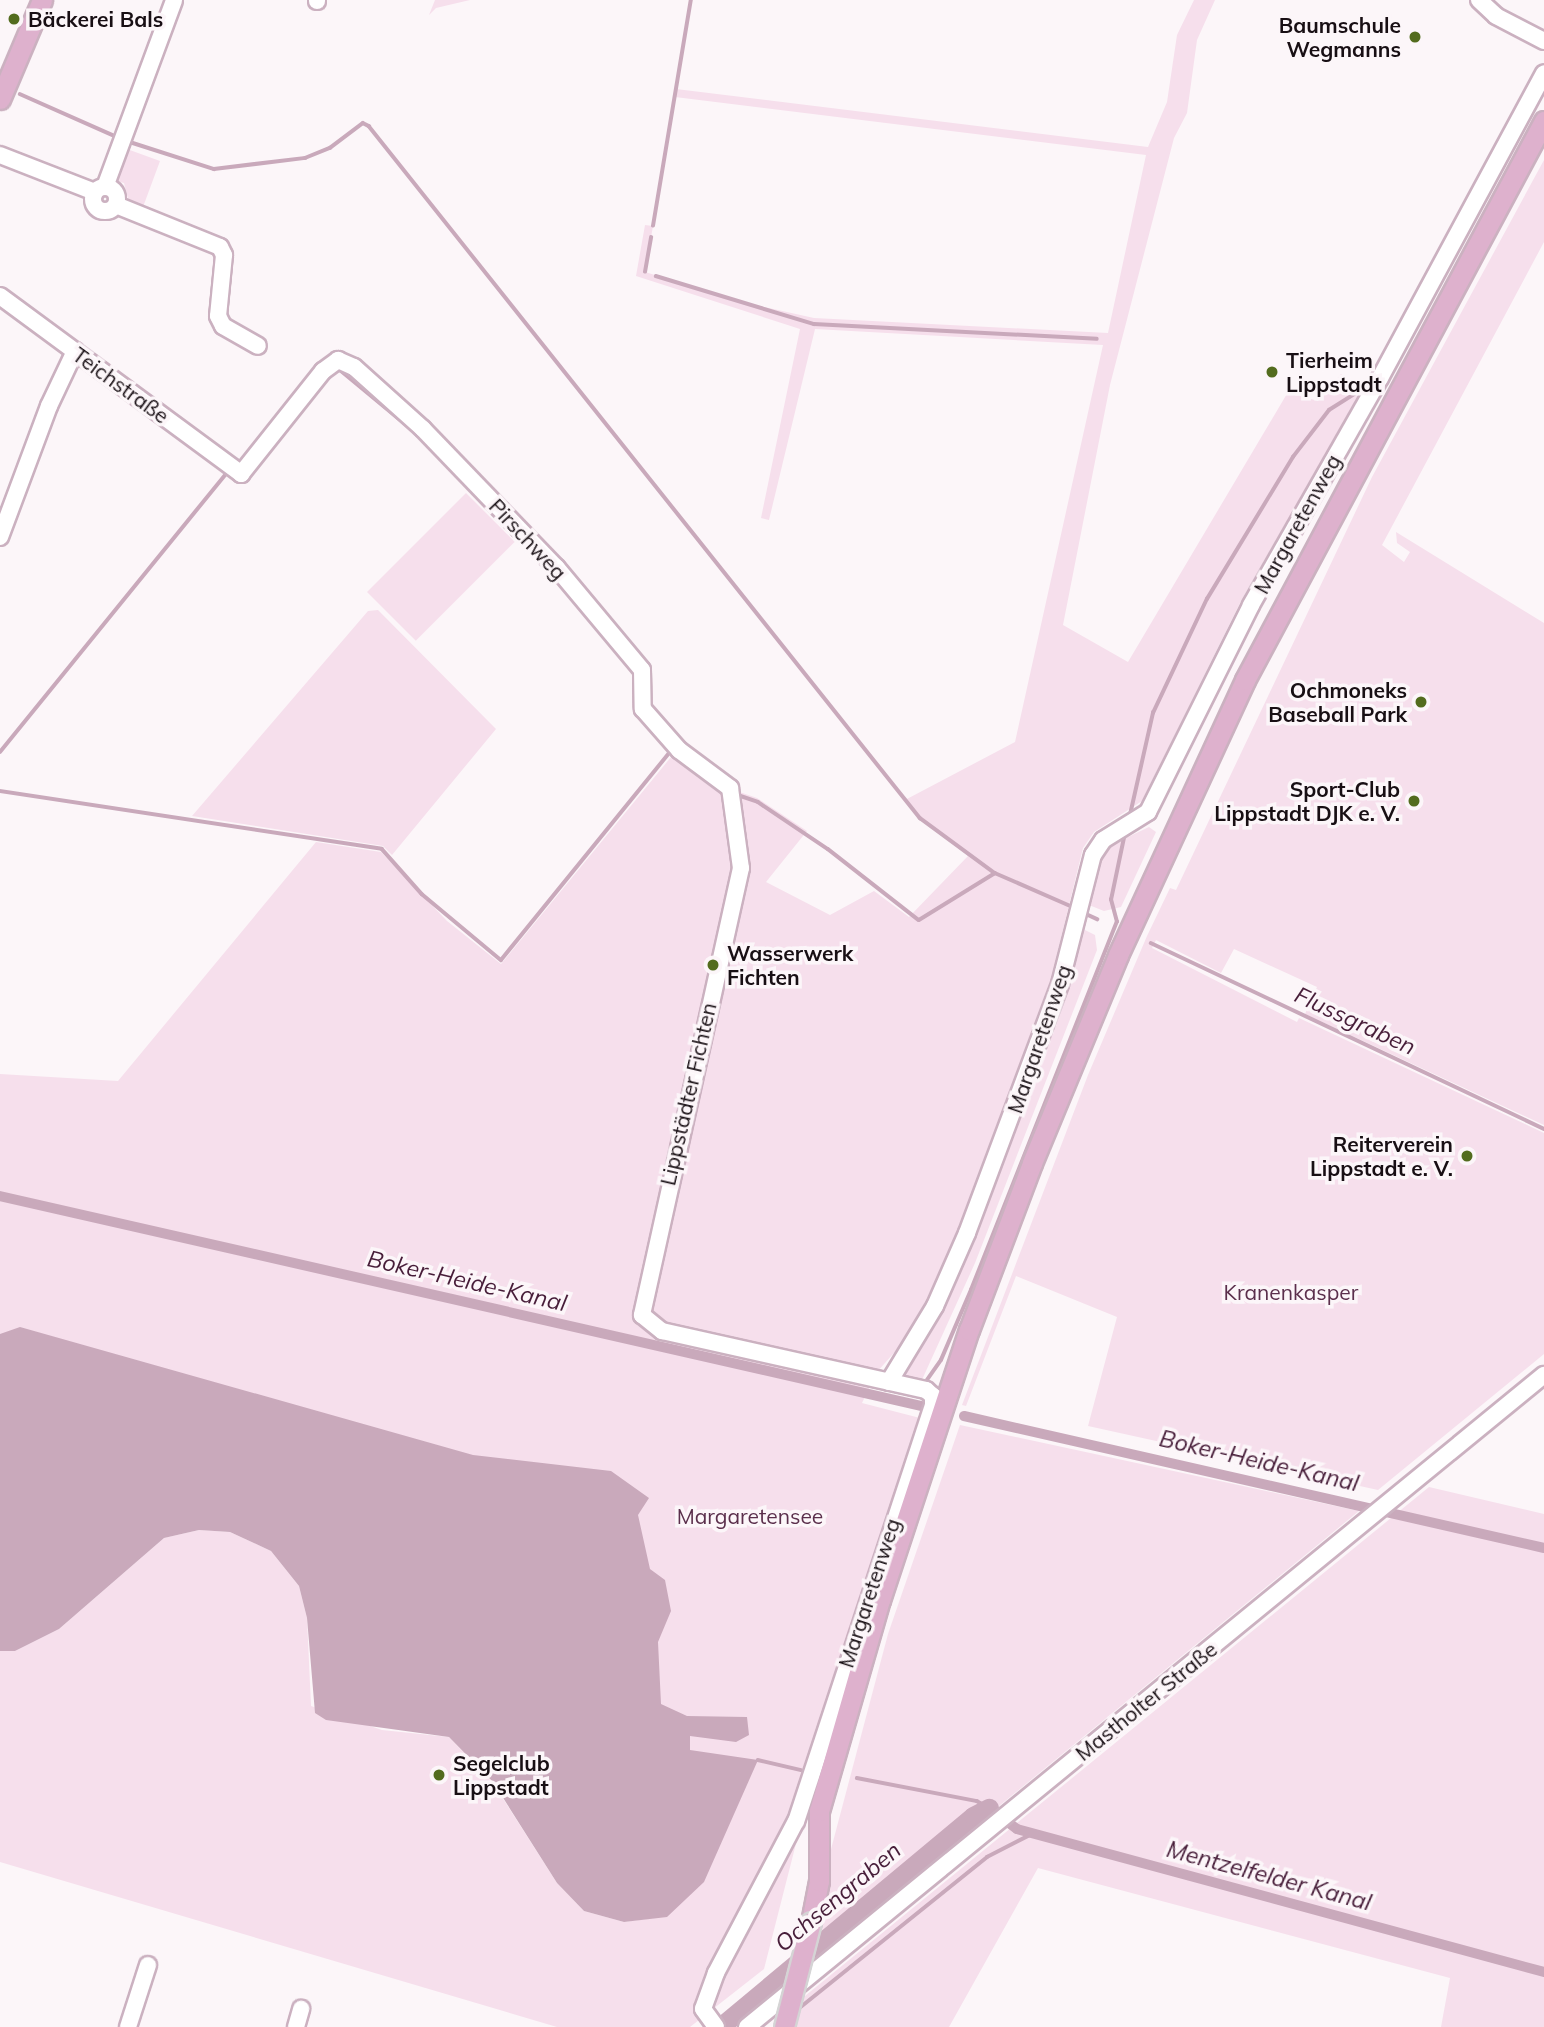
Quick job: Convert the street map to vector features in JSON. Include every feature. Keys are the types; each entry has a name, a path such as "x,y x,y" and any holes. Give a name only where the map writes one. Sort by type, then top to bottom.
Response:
{"main road":[{"path":"0,99 42,0"},
{"path":"790,2027 820,1881 819,1811 880,1600 965,1343 1032,1163 1118,956 1245,680 1544,121"},
{"path":"784,2027 813,1922 830,1814 881,1632 966,1373 1042,1167 1128,959 1255,684 1544,144"}],"street":[{"path":"174,0 100,190 93,200 99,209 116,205 220,247 224,255 218,316 223,326 258,346"},
{"path":"1479,0 1496,16 1544,41"},
{"name":"Margaretenweg","path":"713,2024 703,2009 716,1973 796,1821 933,1405 933,1396 926,1390 889,1382 935,1306 967,1233 1060,984 1093,855 1116,831 1134,823 1148,812 1251,605 1380,378 1544,73"},
{"path":"0,155 100,190"},
{"name":"Teichstraße","path":"0,296 241,474"},
{"path":"0,537 49,406 75,351"},
{"name":"Pirschweg","path":"241,474 323,370 338,360 354,367 423,429 556,567 642,670 643,709 679,750 731,795 741,868"},
{"name":"Lippstädter Fichten","path":"741,868 642,1301 644,1321 662,1331 889,1382"},
{"name":"Mastholter Straße","path":"747,2027 1544,1375"},
{"path":"128,2027 148,1965"},
{"path":"296,2027 301,2008"}],"green space":[{"path":"435,0 470,0 436,8 429,15"},
{"path":"1194,0 1215,0 1197,40 1187,113 1174,138 1110,385 1063,625 1128,662 1288,392 1318,401 1341,374 1364,388 1242,599 1142,801 1094,832 1083,848 1051,979 949,1253 908,1337 877,1372 862,1403 920,1418 805,1777 801,1824 764,1969 690,2027 557,2027 0,1862 0,1651 15,1651 59,1629 164,1538 199,1530 230,1532 271,1551 299,1586 307,1618 311,1706 382,1730 449,1737 493,1783 557,1883 584,1911 624,1922 668,1916 659,1691 0,1382 0,1074 118,1081 316,842 381,852 447,921 501,964 676,751 725,787 757,798 807,831 766,882 830,915 874,891 909,917 968,856 920,818 905,800 1015,742 1103,345 815,329 769,520 761,518 800,329 636,276 645,225 653,226 645,272 751,304 814,318 1108,333 1146,155 675,97 676,89 1148,147 1167,102 1177,35"},
{"path":"127,149 160,161 143,207 129,203 124,183 117,181"},
{"name":"Kranenkasper","path":"1544,160 1544,242 1382,545 1404,562 1410,552 1397,543 1396,532 1544,623 1544,1125 1305,1014 1317,987 1234,949 1221,973 1156,940 1152,948 1297,1022 1299,1018 1544,1133 1544,1354 1378,1490 1088,1426 1117,1317 1016,1276 966,1406 962,1405 1088,1075 1147,936 1170,888 1176,890 1372,477"},
{"path":"466,493 515,542 416,641 367,592"},
{"path":"378,610 496,729 392,855 383,846 192,816 368,611"},
{"path":"1149,827 1156,832 1121,907 1104,911 1089,905 1101,858 1109,846"},
{"path":"1083,929 1095,935 1097,950 975,1263 921,1382 907,1379 905,1369 942,1311 974,1236 1067,987"},
{"path":"960,1425 1359,1511 799,1970 888,1634"},
{"path":"1429,1487 1544,1514 1544,2027 1441,2027 1450,1978 1038,1868 949,2027 785,2027 789,2009"}],"shaded area":[{"name":"Margaretensee","path":"20,1327 473,1455 611,1471 649,1498 638,1515 650,1569 665,1580 671,1611 658,1642 661,1704 687,1716 747,1717 749,1735 736,1742 690,1736 690,1750 758,1760 704,1882 667,1917 624,1922 584,1911 557,1883 493,1782 449,1737 326,1720 315,1713 307,1618 299,1586 271,1551 230,1532 199,1530 164,1538 59,1629 15,1651 0,1651 0,1334"}],"waterway":[{"path":"653,226 691,0"},
{"path":"20,94 117,137"},
{"path":"133,143 214,169 305,158 330,148 363,123 369,126 920,818 995,873 1075,908"},
{"path":"645,272 651,238"},
{"path":"656,276 814,324 1097,339"},
{"path":"339,369 410,428"},
{"path":"1130,815 1153,713 1207,599 1293,457 1329,410 1364,388"},
{"path":"0,752 227,473"},
{"path":"636,689 636,708"},
{"path":"0,791 382,849 422,894 501,960 670,752"},
{"path":"735,794 758,802 828,849 919,920 995,873"},
{"path":"927,1380 941,1360 971,1290 1117,922 1111,900 1125,833"},
{"name":"Flussgraben","path":"1082,912 1097,919"},
{"name":"Flussgraben","path":"1151,943 1544,1129"},
{"name":"Boker-Heide-Kanal","path":"0,1196 926,1407"},
{"name":"Boker-Heide-Kanal","path":"964,1416 1544,1548"},
{"path":"758,1760 801,1770"},
{"path":"857,1778 977,1801 989,1808"},
{"name":"Mentzelfelder Kanal","path":"989,1808 1017,1829 1544,1972"},
{"name":"Ochsengraben","path":"720,2027 973,1816 989,1808"},
{"path":"797,2010 987,1857 1034,1833"}],"place":[{"name":"Bäckerei Bals","path":"14,19"},
{"name":"Baumschule Wegmanns","path":"1415,37"},
{"name":"Tierheim Lippstadt","path":"1272,372"},
{"name":"Ochmoneks Baseball Park","path":"1421,702"},
{"name":"Sport-Club Lippstadt DJK e. V.","path":"1414,801"},
{"name":"Wasserwerk Fichten","path":"713,965"},
{"name":"Reiterverein Lippstadt e. V.","path":"1467,1156"},
{"name":"Segelclub Lippstadt","path":"439,1775"}]}
